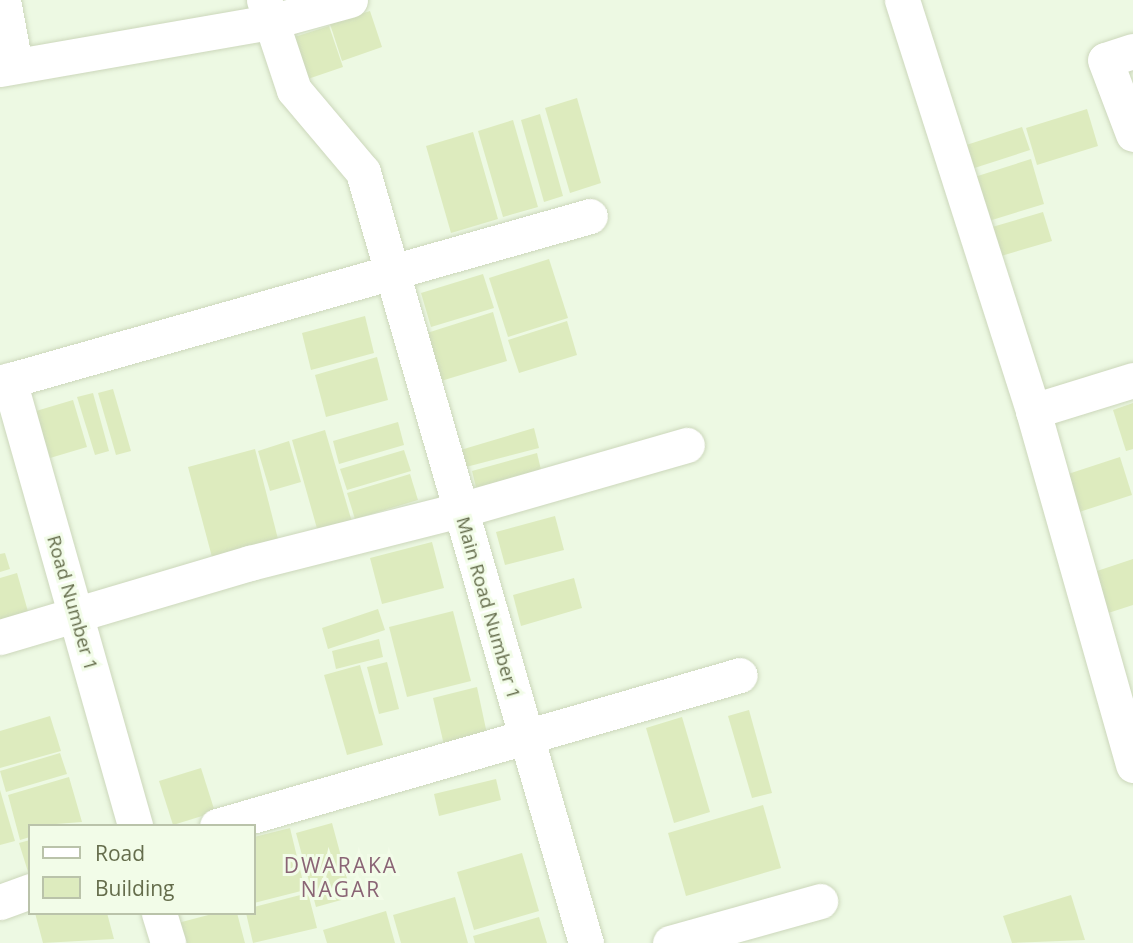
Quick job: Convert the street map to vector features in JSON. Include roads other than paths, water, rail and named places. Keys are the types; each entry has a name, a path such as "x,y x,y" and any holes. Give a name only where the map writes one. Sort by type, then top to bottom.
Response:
{"street":[{"path":"3,0 8,67 267,11 350,0"},
{"path":"902,0 1033,411 1133,765"},
{"name":"Main Road Number 1","path":"267,11 294,90 363,172 586,943"},
{"path":"1133,51 1105,60 1133,134"},
{"path":"4,382 590,216"},
{"path":"1033,411 1133,380"},
{"name":"Road Number 1","path":"4,382 134,824"},
{"path":"0,637 74,612 460,510 687,445"},
{"path":"224,824 527,739 740,675"},
{"path":"0,902 28,892"},
{"path":"670,943 820,901"},
{"path":"160,915 168,943"}],"district":[{"name":"DWARAKA NAGAR","path":"341,877"}]}
